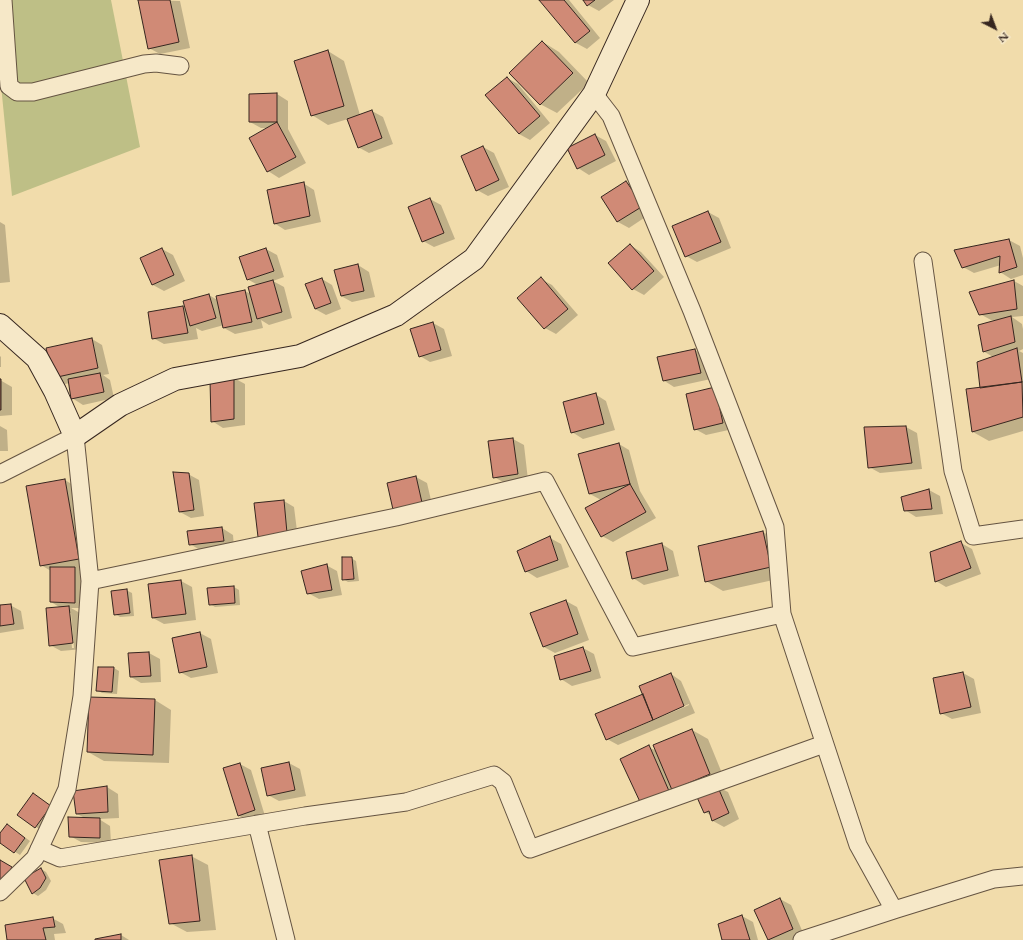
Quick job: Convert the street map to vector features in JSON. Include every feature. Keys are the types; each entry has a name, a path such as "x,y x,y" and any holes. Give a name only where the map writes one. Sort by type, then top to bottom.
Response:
{"street":[{"path":"3,0 9,86 17,92 33,92 144,64 156,63 180,66"},
{"path":"0,474 75,436 120,405 175,379 300,356 396,316 474,259 594,94 638,0"},
{"path":"594,94 611,116 692,311 775,527 782,614 858,845 894,910"},
{"path":"923,261 953,471 973,536 1023,529"},
{"path":"0,325 37,358 55,391 75,436 90,581 82,696 67,789 35,858 0,892"},
{"path":"90,581 373,522 545,481 634,647 782,614"},
{"path":"39,849 60,858 257,824 406,802 494,776 502,782 530,849 824,744"},
{"path":"257,824 286,940"},
{"path":"802,940 994,879 1023,876"}],"green space":[{"path":"0,0 111,0 140,147 12,196 0,75"}],"building":[{"path":"138,0 170,0 179,42 148,49"},
{"path":"539,0 564,0 590,31 575,43"},
{"path":"583,0 595,0 587,6"},
{"path":"542,41 573,73 540,105 509,73"},
{"path":"328,50 344,106 311,116 294,61"},
{"path":"507,77 540,116 519,134 485,95"},
{"path":"277,93 277,122 249,122 249,94"},
{"path":"372,110 382,138 358,148 347,119"},
{"path":"277,122 296,157 267,172 249,138"},
{"path":"595,134 605,155 577,169 567,148"},
{"path":"483,146 499,180 476,191 461,156"},
{"path":"626,181 643,206 617,222 601,197"},
{"path":"304,182 310,216 274,224 267,190"},
{"path":"430,198 444,233 422,242 408,207"},
{"path":"708,211 721,242 685,257 672,226"},
{"path":"1009,239 1017,267 999,273 1000,256 962,268 954,250"},
{"path":"630,244 654,271 632,290 608,263"},
{"path":"162,248 174,275 152,285 140,258"},
{"path":"266,248 274,271 247,280 239,257"},
{"path":"358,264 364,291 341,296 334,270"},
{"path":"541,277 568,309 544,329 517,298"},
{"path":"322,278 331,303 315,309 305,284"},
{"path":"273,280 282,312 257,319 248,287"},
{"path":"1014,280 1017,309 979,315 969,292"},
{"path":"245,290 252,322 223,328 216,296"},
{"path":"209,294 216,318 190,326 183,301"},
{"path":"183,306 188,333 152,339 148,312"},
{"path":"1011,316 1015,342 983,352 978,325"},
{"path":"433,322 441,350 419,357 410,329"},
{"path":"92,338 98,368 53,378 46,348"},
{"path":"1017,348 1022,382 980,388 977,362"},
{"path":"695,349 701,373 663,381 657,357"},
{"path":"100,373 104,392 71,399 68,379"},
{"path":"234,377 234,419 211,422 210,380"},
{"path":"1,379 1,410 0,410"},
{"path":"1022,382 1023,417 972,432 966,389"},
{"path":"715,387 723,423 694,430 686,394"},
{"path":"596,393 604,424 571,433 563,402"},
{"path":"906,426 912,463 868,468 864,427"},
{"path":"513,438 518,474 493,478 488,441"},
{"path":"619,443 630,484 589,494 578,454"},
{"path":"173,472 189,473 194,510 179,512"},
{"path":"416,476 423,507 394,514 387,483"},
{"path":"65,479 79,559 40,566 26,486"},
{"path":"630,484 646,512 601,537 585,508"},
{"path":"929,489 932,509 904,511 901,497"},
{"path":"284,500 287,533 258,537 254,503"},
{"path":"222,527 224,541 189,545 187,531"},
{"path":"763,531 771,567 705,582 698,546"},
{"path":"550,536 558,560 525,572 517,551"},
{"path":"961,541 971,568 935,582 930,552"},
{"path":"662,543 668,570 632,579 626,552"},
{"path":"342,557 352,557 354,579 342,580"},
{"path":"327,564 332,590 307,594 301,571"},
{"path":"50,567 75,567 75,603 50,602"},
{"path":"181,580 186,614 152,618 148,584"},
{"path":"234,586 235,603 209,605 207,588"},
{"path":"127,589 130,613 114,615 111,591"},
{"path":"566,600 578,634 543,647 530,613"},
{"path":"11,604 14,624 0,626 0,605"},
{"path":"69,606 73,643 49,646 46,608"},
{"path":"200,632 207,667 179,673 172,638"},
{"path":"583,647 591,671 560,680 554,656"},
{"path":"149,652 151,676 130,677 128,653"},
{"path":"98,667 114,667 112,692 96,691"},
{"path":"963,672 971,707 940,714 933,678"},
{"path":"671,673 684,706 653,720 639,686"},
{"path":"643,694 653,720 606,740 595,714"},
{"path":"89,697 155,699 153,755 87,752"},
{"path":"692,729 710,774 672,790 653,745"},
{"path":"649,745 669,791 641,804 620,759"},
{"path":"289,762 295,790 267,796 261,768"},
{"path":"240,763 255,810 238,816 223,768"},
{"path":"717,785 729,813 712,821 709,811 704,813 696,795"},
{"path":"107,786 108,812 76,814 73,791"},
{"path":"33,793 51,806 35,828 17,815"},
{"path":"68,817 100,818 100,838 69,837"},
{"path":"7,824 25,838 14,853 0,843 0,833"},
{"path":"192,855 200,921 169,924 159,860"},
{"path":"0,860 12,867 3,883 0,881"},
{"path":"41,868 46,878 40,888 32,894 24,878"},
{"path":"780,898 793,929 768,940 754,910"},
{"path":"742,915 750,940 722,940 718,924"},
{"path":"53,917 55,927 43,928 46,940 7,940 5,925"},
{"path":"121,934 121,940 95,940 95,939"}]}
